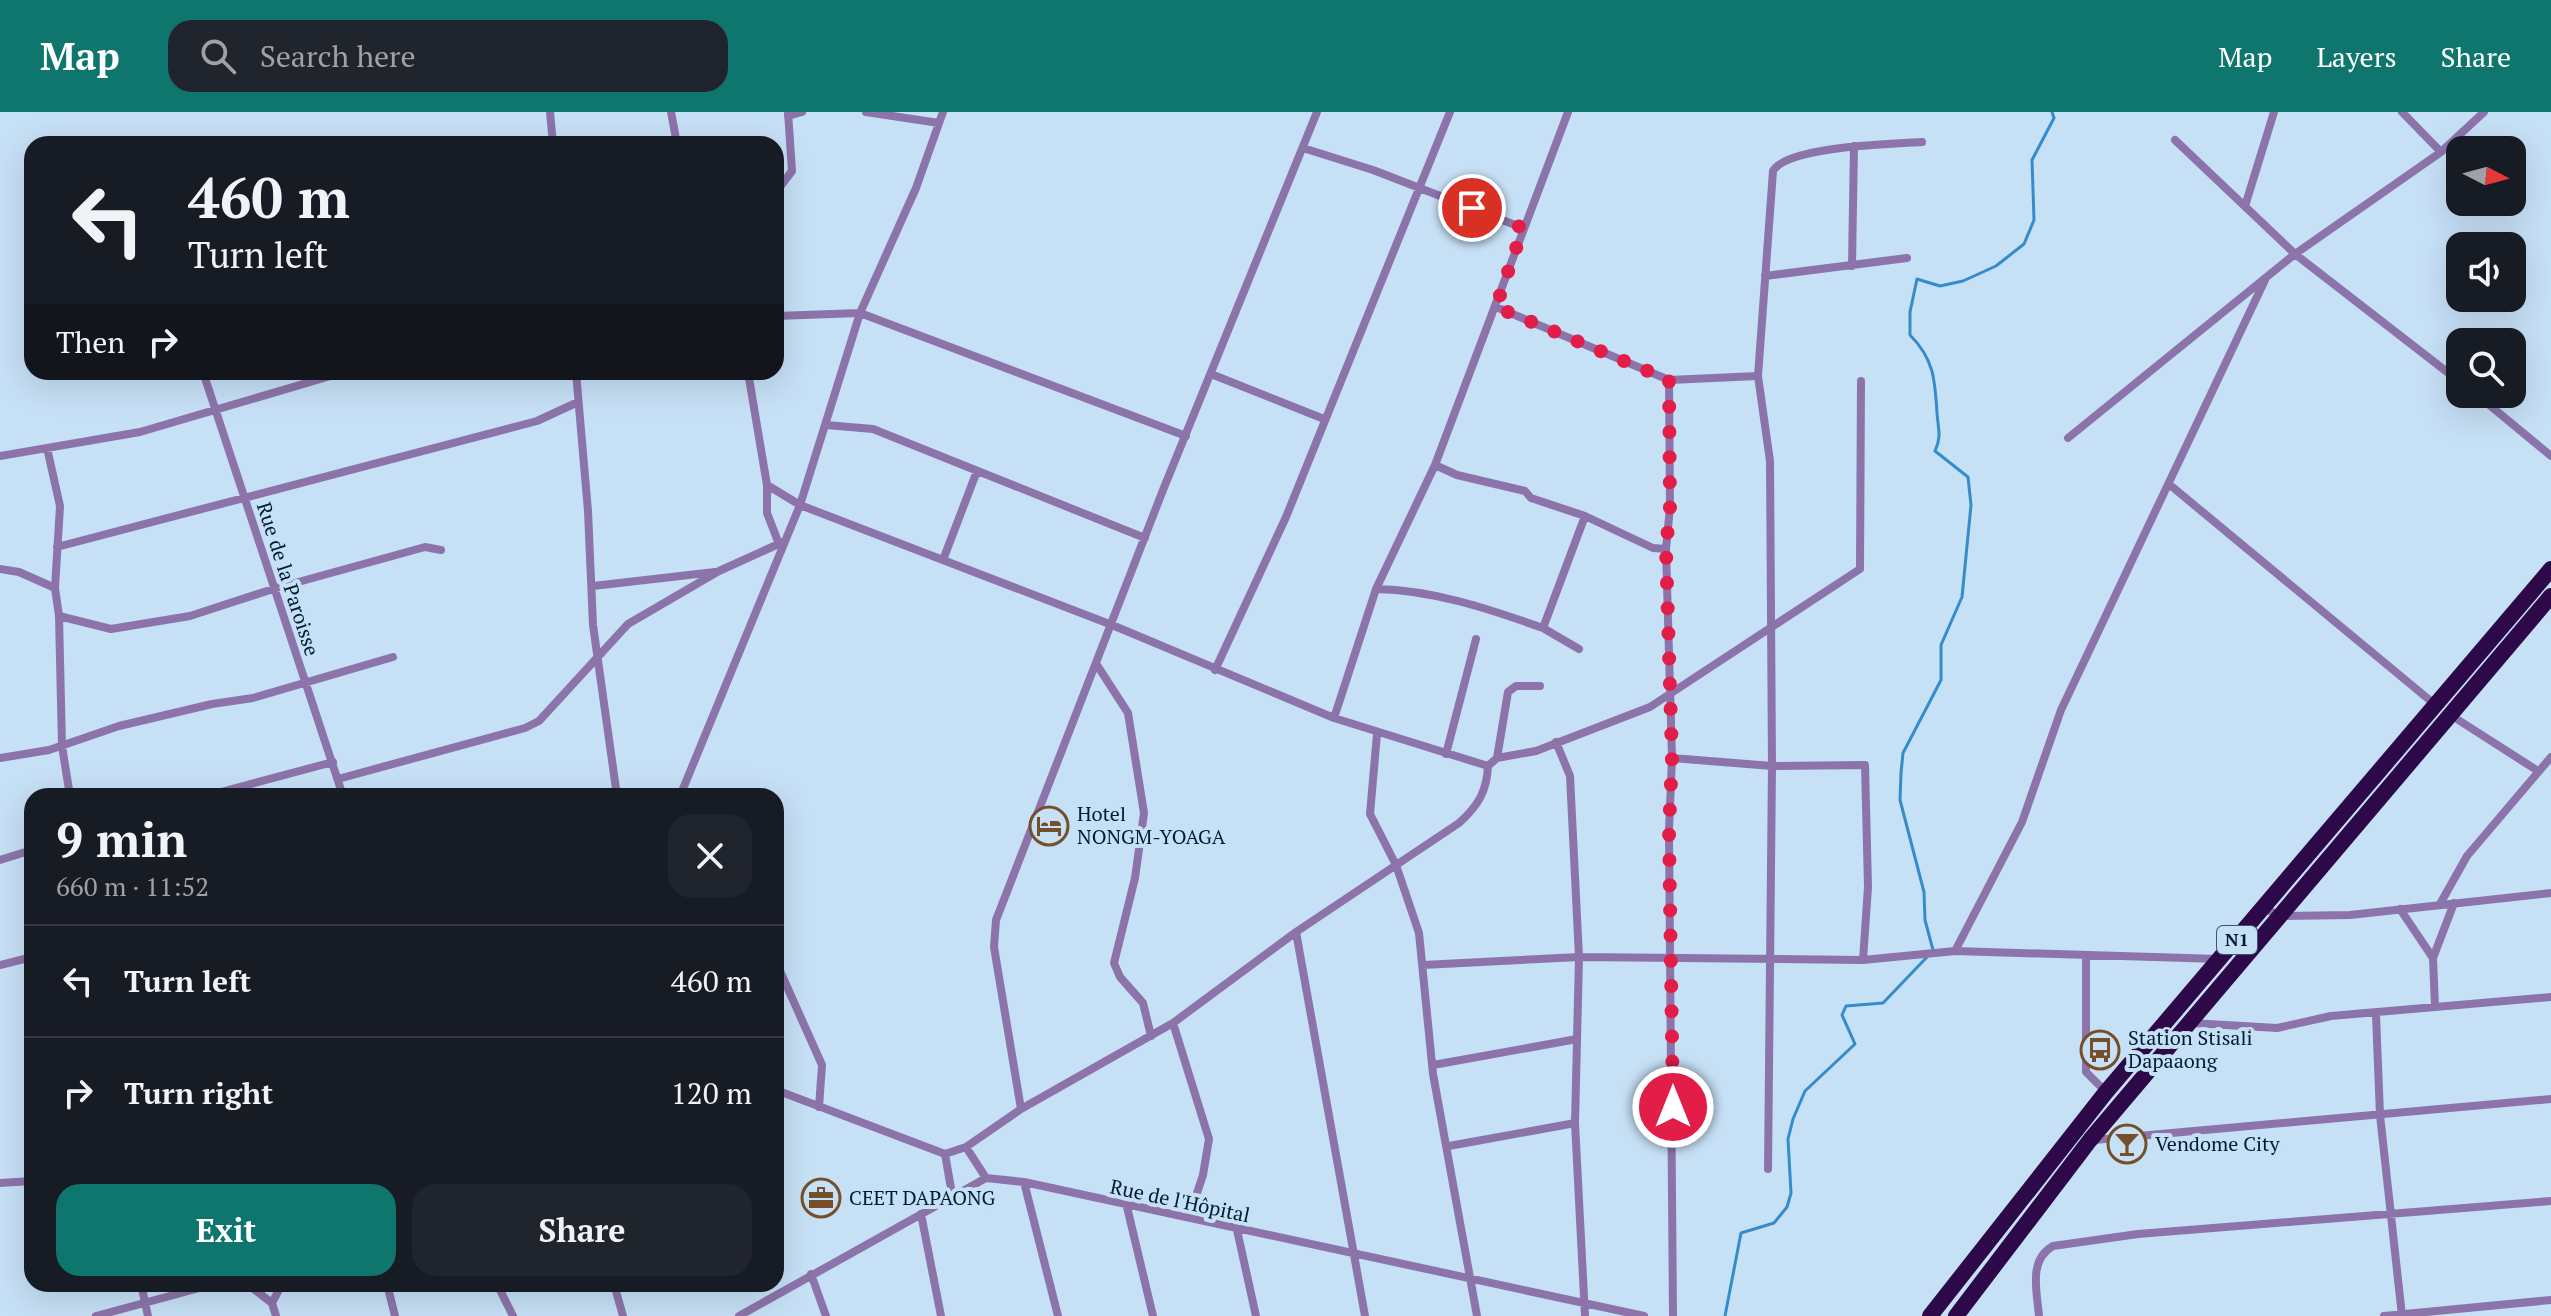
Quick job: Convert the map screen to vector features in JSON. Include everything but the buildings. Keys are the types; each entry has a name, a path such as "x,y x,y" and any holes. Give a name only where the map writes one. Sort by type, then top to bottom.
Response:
{"highway":[{"name":"N1","path":"1930,1316 2106,1092 2265,909 2551,569"},
{"name":"N1","path":"1956,1316 2090,1140 2551,596"}],"street":[{"path":"550,112 552,136"},
{"path":"671,112 676,136"},
{"path":"784,182 792,171 788,114 802,112"},
{"path":"866,112 939,123"},
{"path":"683,788 781,543 800,505 860,313 916,188 943,112"},
{"path":"1021,1109 994,947 994,928 1255,258 1317,112"},
{"path":"1215,670 1286,517 1450,112"},
{"path":"1334,718 1376,589 1435,465 1568,112"},
{"path":"2245,206 2274,112"},
{"path":"2402,112 2441,152"},
{"path":"2068,438 2295,254 2441,152 2484,112"},
{"path":"2175,140 2295,254 2446,371"},
{"path":"1768,1169 1772,766 1770,461 1758,376 1776,166 1783,161 1854,146 1922,142"},
{"path":"1852,266 1854,146"},
{"path":"1303,148 1421,188 1523,228"},
{"path":"1765,276 1907,258"},
{"path":"1955,951 2022,822 2061,710 2265,280"},
{"path":"1496,307 1669,380 1758,376"},
{"path":"784,316 860,313 1186,436"},
{"path":"1211,374 1324,419"},
{"name":"Rue de la Paroisse","path":"206,380 341,788"},
{"path":"0,456 140,432 301,380"},
{"path":"577,380 596,656 615,788"},
{"path":"749,380 767,485 767,513 781,543"},
{"path":"1669,380 1670,507 1666,549 1672,758 1669,830 1673,958 1673,1316"},
{"path":"784,1093 945,1154 966,1147 1021,1109 1173,1023 1296,932 1474,809 1487,786 1488,766 1497,758 1524,754 1634,714 1671,695 1860,569 1861,381"},
{"path":"57,547 537,421 578,402"},
{"path":"2493,408 2551,456"},
{"path":"826,425 873,429 1145,538"},
{"path":"47,448 60,506 55,588 59,616 62,746 69,788"},
{"path":"1435,465 1457,475 1525,491 1531,498 1585,516 1653,548 1666,549"},
{"path":"943,560 977,471"},
{"path":"767,485 800,505 1112,625 1334,718 1377,734 1488,766"},
{"path":"2170,485 2436,705 2538,771"},
{"path":"1543,628 1585,516"},
{"path":"338,779 525,728 552,710 596,656 628,624 719,571 781,543"},
{"path":"59,616 111,629 190,616 273,589 425,547 441,550"},
{"path":"0,569 19,572 55,588"},
{"path":"593,586 719,571"},
{"path":"1376,589 1407,590 1453,599 1543,628 1579,649"},
{"path":"1446,754 1476,639"},
{"path":"0,758 62,746 119,726 212,704 253,698 304,680 393,657"},
{"path":"1097,665 1128,713 1144,813 1135,878 1114,963 1120,977 1143,1003 1151,1036"},
{"path":"1497,758 1508,692 1516,686 1540,686"},
{"path":"1377,734 1370,814 1396,865 1419,933 1433,1065 1477,1316"},
{"path":"1556,742 1570,776 1579,957 1575,1123 1585,1316"},
{"path":"2440,904 2467,856 2551,757"},
{"path":"1672,758 1772,766 1865,765 1868,887 1863,960"},
{"path":"236,788 333,762"},
{"path":"0,860 24,852"},
{"path":"2265,909 2281,916 2350,915 2551,893"},
{"path":"2435,1007 2433,958 2454,903"},
{"path":"2400,909 2433,958"},
{"path":"1296,932 1365,1316"},
{"path":"1423,965 1579,957 1863,960 1955,951 2220,959"},
{"path":"2086,955 2086,1072 2106,1092"},
{"path":"0,965 24,959"},
{"path":"784,979 819,1056 823,1077 819,1107"},
{"path":"2190,1023 2265,1029 2331,1016 2376,1015 2551,997"},
{"path":"2376,1015 2380,1115 2402,1315"},
{"path":"1173,1023 1209,1139 1203,1175 1189,1217"},
{"path":"1433,1065 1577,1039"},
{"path":"2090,1140 2551,1099"},
{"path":"1449,1146 1575,1123"},
{"path":"784,1286 811,1274 986,1178 966,1147"},
{"path":"945,1154 952,1194"},
{"name":"Rue de l'Hôpital","path":"986,1178 1024,1182 1127,1207 1189,1217 1237,1230 1644,1316"},
{"path":"0,1183 24,1182"},
{"path":"1024,1182 1058,1316"},
{"path":"2039,1316 2036,1269 2045,1251 2053,1246 2138,1234 2551,1201"},
{"path":"1127,1207 1153,1316"},
{"path":"921,1214 941,1316"},
{"path":"1237,1230 1256,1316"},
{"path":"811,1274 826,1316"},
{"path":"143,1292 148,1316"},
{"path":"96,1316 185,1292"},
{"path":"258,1292 272,1303 276,1316"},
{"path":"272,1303 278,1292"},
{"path":"389,1292 395,1316"},
{"path":"501,1292 513,1316"},
{"path":"616,1292 623,1316"},
{"path":"739,1316 772,1292"},
{"path":"2384,1316 2551,1300"},
{"path":"2510,1303 2512,1316"}],"waterway":[{"path":"1933,950 1925,920 1924,892 1900,800 1901,773 1903,753 1941,680 1941,645 1962,597 1971,505 1968,477 1935,451 1939,432 1934,380 1929,362 1910,335 1910,312 1917,279 1940,286 1963,281 1996,266 2024,244 2034,220 2032,160 2054,118 2052,112"},
{"path":"1725,1316 1741,1233 1774,1223 1787,1207 1791,1193 1788,1139 1805,1091 1855,1044 1842,1015 1846,1006 1883,1003 1928,956"}],"place":[{"name":"Hotel NONGM-YOAGA","path":"1049,826"},
{"name":"Station Stisali Dapaaong","path":"2100,1050"},
{"name":"Vendome City","path":"2127,1144"},
{"name":"CEET DAPAONG","path":"821,1198"}],"route":[{"path":"1472,208 1523,228 1496,307 1581,340 1669,380 1670,507 1666,549 1672,758 1669,830 1673,1107"}]}
